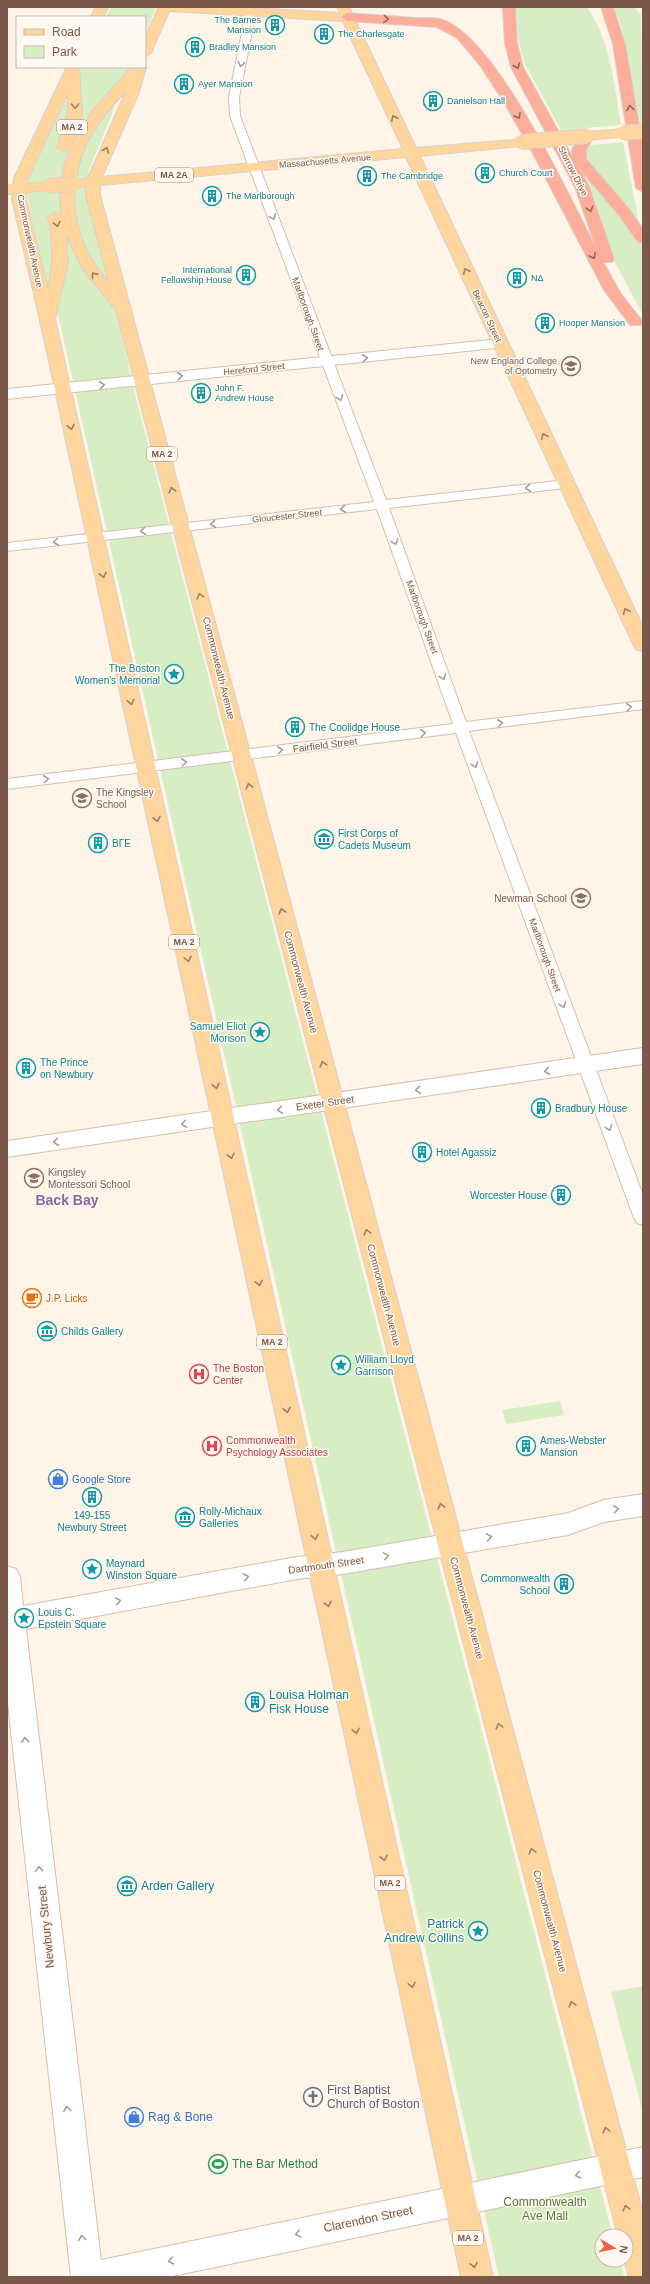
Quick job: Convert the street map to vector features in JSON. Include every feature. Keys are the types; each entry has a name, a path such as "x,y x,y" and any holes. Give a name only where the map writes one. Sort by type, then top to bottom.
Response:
{"highway":[{"name":"Storrow Drive","path":"509,7 512,49 517,67 582,187 601,245 635,322 643,336"},
{"path":"607,7 616,29 643,188"},
{"path":"439,10 475,32"},
{"path":"345,12 448,25 470,42 499,82 612,292 635,322"},
{"path":"597,16 620,51"},
{"path":"485,43 499,82"},
{"path":"587,136 579,150 578,158 643,239"}],"main road":[{"path":"98,16 102,7"},
{"path":"146,51 164,7 298,14 345,12"},
{"path":"298,14 328,7"},
{"name":"Beacon Street","path":"345,12 643,646"},
{"name":"Commonwealth Avenue","path":"50,329 52,303 61,263 60,241 54,204 58,167 74,118 75,104 71,77 73,68"},
{"name":"Commonwealth Avenue","path":"73,68 21,178 13,190 20,206 50,329 477,2277"},
{"name":"Commonwealth Avenue","path":"125,317 117,302 93,274 80,253 71,227 67,196 71,166 84,132 96,114 138,68"},
{"name":"Commonwealth Avenue","path":"139,68 130,97 93,182 94,195 450,1544 629,2164 643,2272"},
{"name":"Massachusetts Avenue","path":"13,190 643,131"},
{"name":"Hereford Street","path":"7,394 500,344"},
{"name":"Exeter Street","path":"7,1149 643,1056"},
{"name":"Dartmouth Street","path":"9,1620 297,1568 320,1566 568,1524 604,1511 643,1505"},
{"name":"Newbury Street","path":"7,1576 9,1620 88,2277"},
{"name":"Clarendon Street","path":"93,2277 629,2164"}],"street":[{"name":"Marlborough Street","path":"252,12 233,107 643,1218"},
{"name":"Gloucester Street","path":"7,547 566,484"},
{"name":"Fairfield Street","path":"7,784 643,706"}],"green space":[{"path":"112,7 156,7 146,32 146,16 106,16"},
{"path":"516,7 587,7 595,20 606,49 621,125 561,130 524,62 518,39"},
{"path":"614,7 634,7 641,15 643,136 622,28"},
{"name":"Commonwealth Ave Mall","path":"80,68 131,68 89,170 86,194 109,279 134,390 611,2228 594,2228 594,2268 622,2268 624,2277 499,2277 59,319 46,285 28,199 29,174"},
{"path":"623,142 636,207 643,255 643,315 615,262 595,200 571,147"},
{"path":"560,1401 564,1415 506,1424 502,1410"},
{"path":"643,1986 643,2112 611,1992"}],"place":[{"name":"The Barnes Mansion","path":"275,25"},
{"name":"The Charlesgate","path":"324,34"},
{"name":"Bradley Mansion","path":"195,47"},
{"name":"Ayer Mansion","path":"184,84"},
{"name":"Danielson Hall","path":"433,101"},
{"name":"Church Court","path":"485,173"},
{"name":"The Cambridge","path":"367,176"},
{"name":"The Marlborough","path":"212,196"},
{"name":"International Fellowship House","path":"246,275"},
{"name":"ΝΔ","path":"517,278"},
{"name":"Hooper Mansion","path":"545,323"},
{"name":"New England College of Optometry","path":"571,366"},
{"name":"John F. Andrew House","path":"201,393"},
{"name":"The Boston Women's Memorial","path":"174,674"},
{"name":"The Coolidge House","path":"295,727"},
{"name":"The Kingsley School","path":"82,798"},
{"name":"First Corps of Cadets Museum","path":"324,839"},
{"name":"ΒΓΕ","path":"98,843"},
{"name":"Newman School","path":"581,898"},
{"name":"Samuel Eliot Morison","path":"260,1032"},
{"name":"The Prince on Newbury","path":"26,1068"},
{"name":"Bradbury House","path":"541,1108"},
{"name":"Hotel Agassiz","path":"422,1152"},
{"name":"Kingsley Montessori School","path":"34,1178"},
{"name":"Worcester House","path":"561,1195"},
{"name":"J.P. Licks","path":"32,1298"},
{"name":"Childs Gallery","path":"47,1331"},
{"name":"William Lloyd Garrison","path":"341,1365"},
{"name":"The Boston Center","path":"199,1374"},
{"name":"Commonwealth Psychology Associates","path":"212,1446"},
{"name":"Ames-Webster Mansion","path":"526,1446"},
{"name":"Google Store","path":"58,1479"},
{"name":"149-155 Newbury Street","path":"92,1497"},
{"name":"Rolly-Michaux Galleries","path":"185,1517"},
{"name":"Maynard Winston Square","path":"92,1569"},
{"name":"Commonwealth School","path":"564,1584"},
{"name":"Louis C. Epstein Square","path":"24,1618"},
{"name":"Louisa Holman Fisk House","path":"255,1702"},
{"name":"Arden Gallery","path":"127,1886"},
{"name":"Patrick Andrew Collins","path":"478,1931"},
{"name":"First Baptist Church of Boston","path":"313,2097"},
{"name":"Rag & Bone","path":"134,2117"},
{"name":"The Bar Method","path":"218,2164"}],"district":[{"name":"Back Bay","path":"67,1200"}]}
